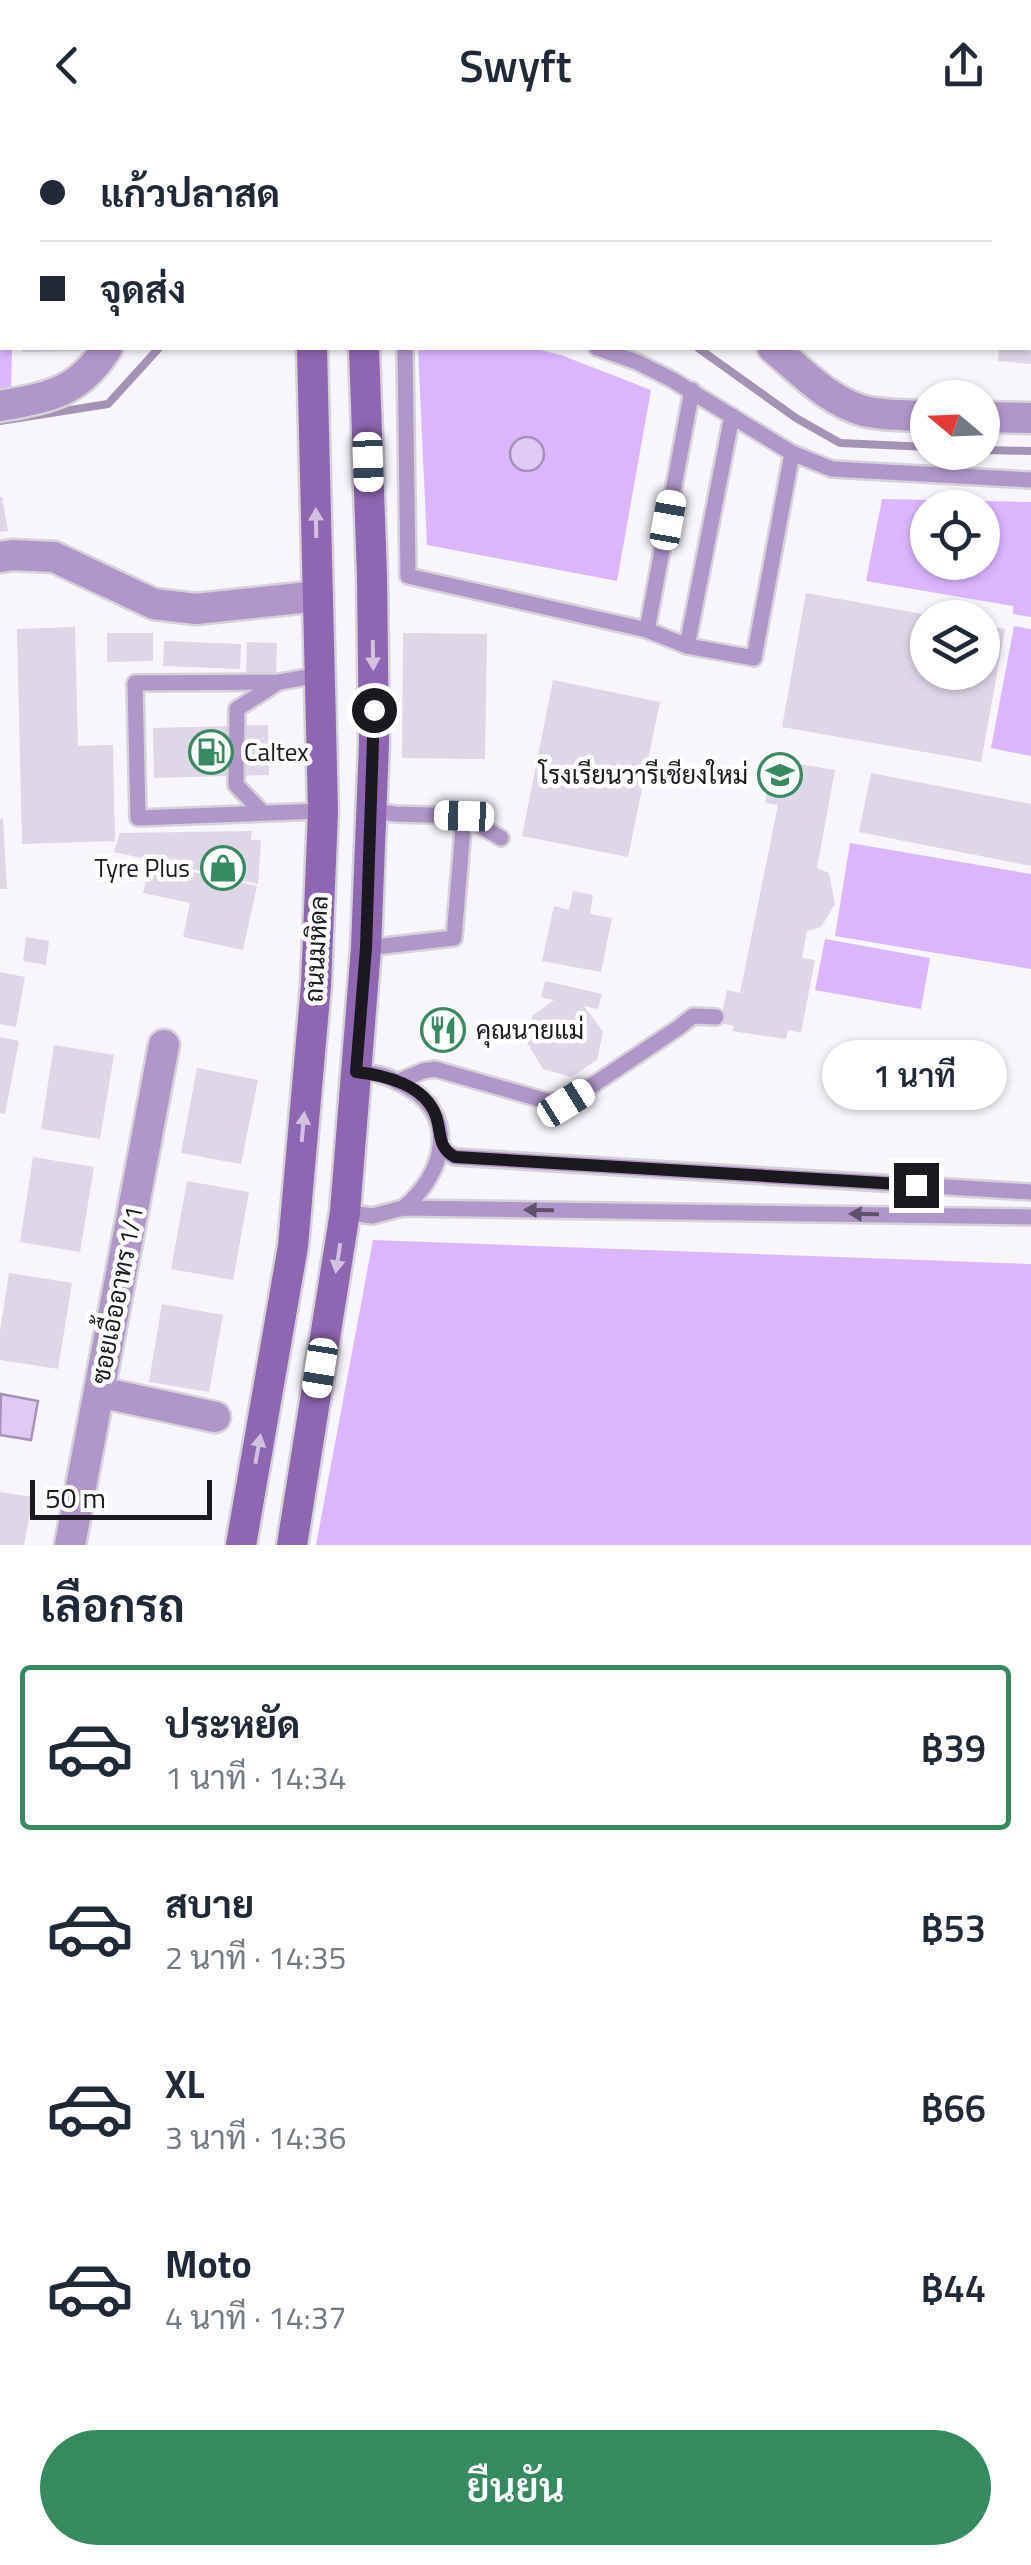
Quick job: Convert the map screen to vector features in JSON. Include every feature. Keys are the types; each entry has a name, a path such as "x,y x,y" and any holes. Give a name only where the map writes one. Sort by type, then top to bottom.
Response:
{"main road":[{"name":"ถนนมหิดล","path":"241,1545 292,1246 316,986 322,811 312,350"},
{"name":"ถนนมหิดล","path":"292,1545 345,1212 366,948 374,744 364,350"}],"street":[{"path":"0,406 59,392 83,379 105,350"},
{"path":"775,350 827,393 862,410 910,414"},
{"path":"1000,417 1031,418"},
{"path":"0,557 54,557 154,604 182,608 318,596"},
{"name":"ซอยเอื้ออาทร 1/1","path":"70,1545 164,1044"},
{"path":"99,1392 214,1417"}],"lane":[{"path":"406,350 408,576"},
{"path":"603,350 637,362 692,390 792,453 832,469 1031,480"},
{"path":"647,630 692,390"},
{"path":"688,646 732,416"},
{"path":"372,576 408,576 647,630 688,646 754,658 792,453"},
{"path":"319,675 279,682 136,684 138,818 322,811"},
{"path":"262,812 236,784 236,709 279,682"},
{"path":"372,811 464,816 501,838"},
{"path":"366,948 454,938 464,816"},
{"path":"397,1082 435,1069 566,1103 693,1016 716,1017"},
{"path":"356,1072 383,1075 413,1090 434,1110 441,1145 437,1164 418,1194 402,1208"},
{"path":"441,1145 455,1157 1031,1192"},
{"path":"345,1212 372,1216 402,1208 1031,1216"}],"shaded area":[{"path":"0,350 12,350 11,396 0,397"},
{"path":"418,350 540,350 651,390 617,581 427,545"},
{"path":"527,437 539,442 544,454 539,466 527,471 515,466 510,454 515,442"},
{"path":"882,499 910,500 910,580 1000,580 1000,501 1031,502 1031,617 1013,614 1013,606 1000,604 1000,600 978,600 866,581"},
{"path":"1014,626 1031,629 1031,756 991,748"},
{"path":"850,843 1031,874 1031,969 835,936"},
{"path":"825,939 930,958 921,1009 815,990"},
{"path":"373,1240 1031,1264 1031,1545 316,1545"},
{"path":"1,1394 38,1401 31,1440 0,1435"}],"building":[{"path":"23,350 81,350 81,351"},
{"path":"999,350 1031,350 1031,364 998,361"},
{"path":"0,497 8,531 0,532"},
{"path":"806,593 910,612 910,690 994,690 981,762 782,727"},
{"path":"75,627 78,746 113,745 115,841 22,844 17,629"},
{"path":"1000,628 1005,629 1000,657"},
{"path":"107,633 153,633 153,661 107,662"},
{"path":"403,633 487,634 485,759 402,758"},
{"path":"164,641 241,644 240,669 163,666"},
{"path":"247,642 277,643 276,674 246,673"},
{"path":"553,680 660,702 628,857 522,836"},
{"name":"Caltex","path":"268,725 269,775 154,778 153,728"},
{"path":"787,762 835,770 817,868 829,873 835,904 821,927 807,931 802,958 815,960 801,1033 788,1030 786,1039 732,1031 734,1026 720,1023 727,990 740,993 778,805 765,803 770,775 784,778"},
{"path":"871,773 1031,804 1031,866 859,832"},
{"path":"3,819 7,889 0,889"},
{"name":"Tyre Plus","path":"252,831 251,840 261,840 258,884 114,852 120,833"},
{"path":"150,863 257,886 243,950 183,937 190,903 143,893"},
{"path":"573,891 593,895 590,914 612,918 601,972 542,961 554,906 569,910"},
{"path":"26,937 49,941 46,965 23,961"},
{"path":"0,972 25,977 16,1027 0,1024"},
{"path":"545,981 602,994 598,1009 584,1006 603,1032 597,1060 571,1077 543,1069 526,1041 532,1016 554,1000 541,997"},
{"path":"0,1037 19,1041 5,1114 0,1113"},
{"path":"54,1045 114,1055 100,1139 41,1129"},
{"path":"197,1068 258,1080 241,1164 181,1153"},
{"path":"33,1157 94,1167 80,1252 20,1242"},
{"path":"187,1181 249,1192 233,1280 171,1269"},
{"path":"9,1273 72,1283 58,1369 0,1360"},
{"path":"162,1304 223,1315 209,1392 149,1382"},
{"path":"0,1492 33,1497 24,1545 0,1545"}],"waterway":[{"path":"0,421 108,404 157,350"},
{"path":"701,350 796,418 840,443 910,446"},
{"path":"1000,450 1031,451"}],"place":[{"name":"Caltex","path":"211,752"},
{"name":"โรงเรียนวารีเชียงใหม่","path":"780,775"},
{"name":"Tyre Plus","path":"223,868"},
{"name":"คุณนายแม่","path":"443,1030"}],"route":[{"path":"374,710 366,948 356,1072 383,1075 427,1100 434,1110 446,1152 455,1157 916,1185"}]}
